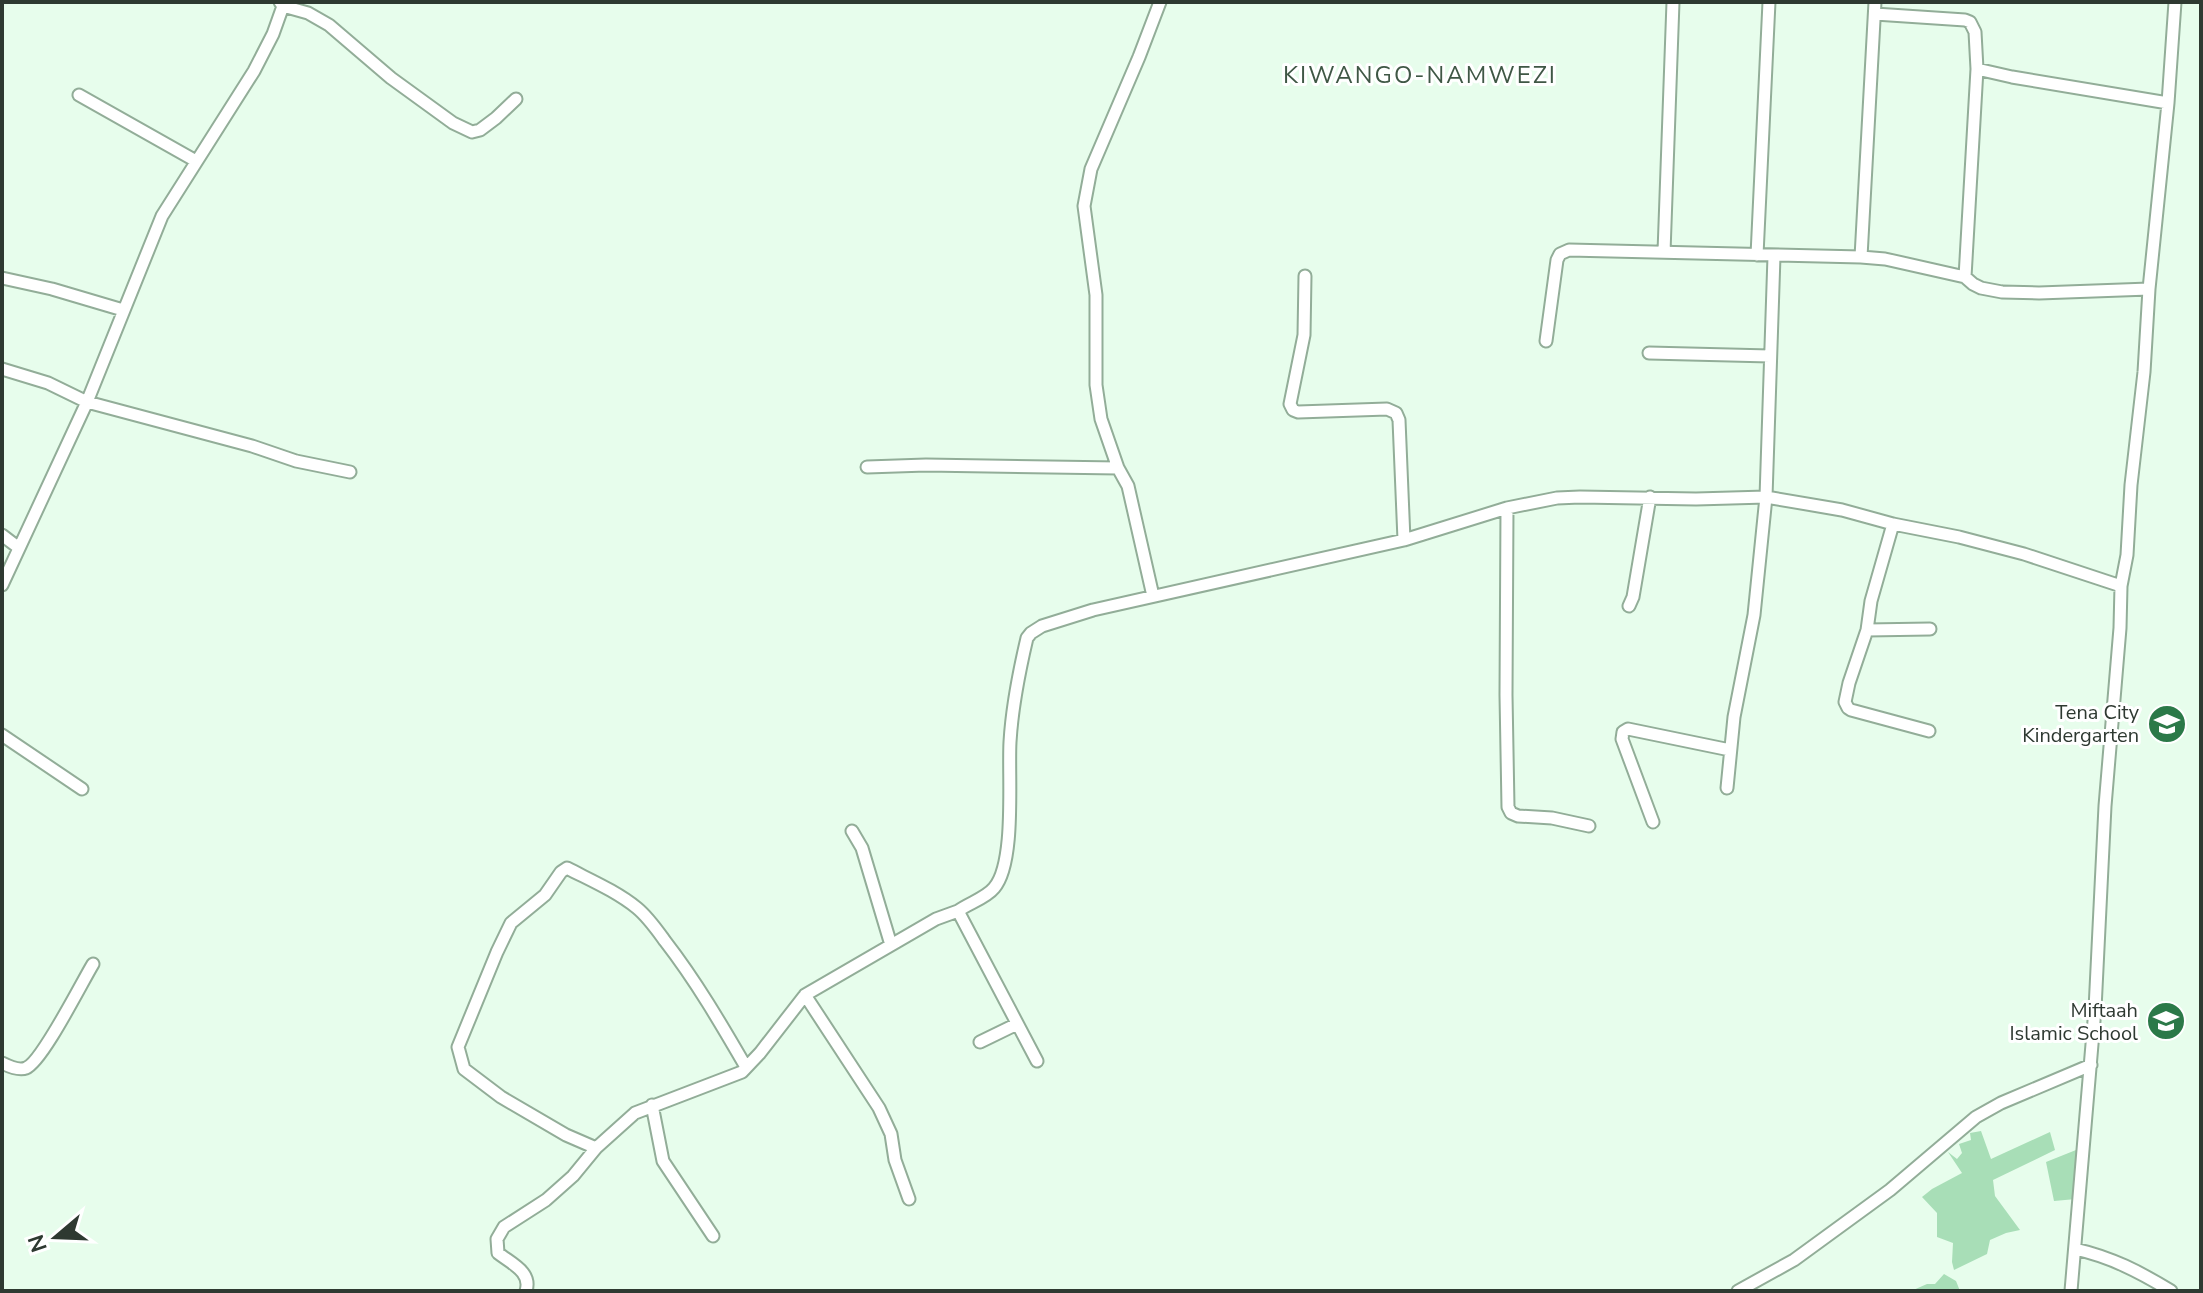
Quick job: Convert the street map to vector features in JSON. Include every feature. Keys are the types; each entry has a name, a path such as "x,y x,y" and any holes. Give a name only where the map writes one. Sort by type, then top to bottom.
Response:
{"street":[{"path":"1153,596 1128,486 1118,468 1101,419 1096,385 1096,295 1084,206 1091,169 1160,2"},
{"path":"1664,252 1673,2"},
{"path":"1757,255 1769,2"},
{"path":"2071,1291 2091,1065 2121,586 2127,555 2131,485 2144,372 2175,2"},
{"path":"2,585 87,402 162,216 254,71 273,34 282,4 329,25 391,78 453,123 472,132 496,118 516,99"},
{"path":"1861,257 1875,8 1965,20 1970,22 1975,32 1977,69 1965,277"},
{"path":"1977,69 2168,103"},
{"path":"79,95 196,161"},
{"path":"1546,341 1557,260 1563,251 1569,250 1885,259 1965,277 1981,288 2002,292 2149,289"},
{"path":"1727,788 1734,717 1754,615 1766,497 1774,256"},
{"path":"1305,276 1304,335 1290,404 1298,412 1387,409 1396,413 1399,420 1404,540"},
{"path":"2,278 123,310"},
{"path":"1649,353 1770,356"},
{"path":"2,369 48,383 87,402 252,446 296,461 350,472"},
{"path":"867,467 1118,468"},
{"path":"526,1291 526,1275 498,1253 499,1234 504,1227 546,1200 573,1176 596,1148 635,1113 742,1072 805,995 936,919 958,911 993,890 1002,871 1007,847 1010,742 1017,679 1027,638 1042,626 1093,610 1404,540 1507,508 1557,498 1580,497 1766,497 1842,510 1959,537 2121,586"},
{"path":"1629,606 1650,497"},
{"path":"1507,508 1508,807 1511,813 1518,816 1552,818 1589,826"},
{"path":"1893,524 1871,601 1867,630 1845,698 1848,708 1929,731"},
{"path":"2,535 19,548"},
{"path":"1867,630 1930,629"},
{"path":"1653,822 1622,739 1623,732 1628,729 1730,750"},
{"path":"2,735 82,789"},
{"path":"852,831 862,848 891,945"},
{"path":"596,1148 566,1135 501,1097 464,1069 458,1047 511,923 545,895 567,868 610,890 646,917 683,964 746,1067"},
{"path":"958,911 1037,1061"},
{"path":"2,1063 21,1069 28,1067 42,1051 93,964"},
{"path":"805,995 879,1108 891,1134 895,1160 909,1199"},
{"path":"980,1042 1017,1024"},
{"path":"1738,1291 1794,1260 1890,1190 1976,1117 2001,1103 2091,1065"},
{"path":"652,1105 663,1161 713,1236"},
{"path":"2075,1249 2131,1267 2171,1291"}],"green space":[{"path":"1981,1131 1991,1159 2050,1132 2055,1150 1993,1180 1995,1196 2020,1230 1990,1240 1987,1254 1954,1270 1953,1243 1937,1237 1937,1213 1922,1197 1962,1173 1948,1152 1957,1159 1962,1153 1959,1144 1971,1140 1970,1133"},
{"path":"2081,1148 2076,1199 2054,1201 2046,1162"},
{"path":"1944,1274 1956,1281 1960,1291 1911,1291 1935,1284"}],"place":[{"name":"Tena City Kindergarten","path":"2167,724"},
{"name":"Miftaah Islamic School","path":"2166,1021"}],"district":[{"name":"KIWANGO-NAMWEZI","path":"1420,75"}]}
